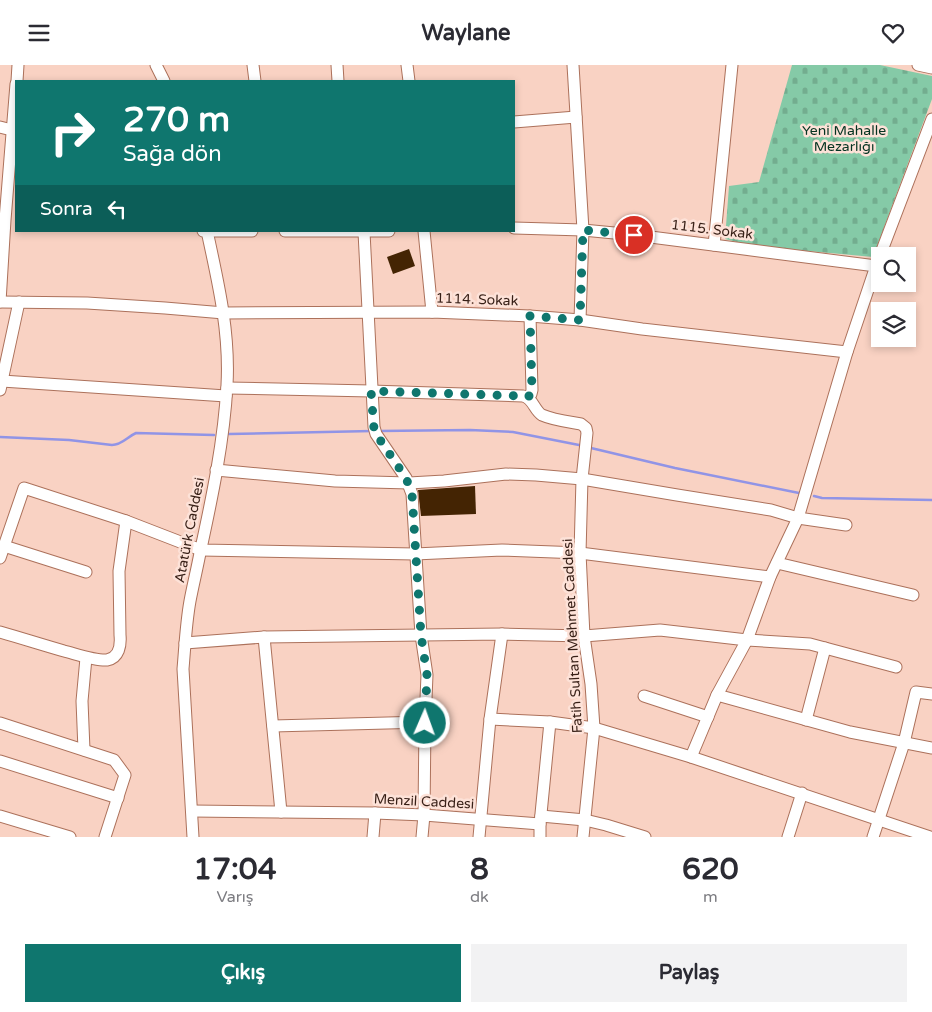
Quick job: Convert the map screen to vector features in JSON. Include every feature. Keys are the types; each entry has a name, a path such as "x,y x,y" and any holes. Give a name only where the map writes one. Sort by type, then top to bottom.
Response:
{"street":[{"path":"16,80 18,65"},
{"path":"156,65 164,80"},
{"path":"253,65 255,80"},
{"path":"337,65 338,80"},
{"path":"407,65 409,80"},
{"path":"573,65 583,230 580,320"},
{"path":"714,245 732,65"},
{"path":"918,65 932,68"},
{"path":"0,302 15,107"},
{"path":"515,122 576,117"},
{"path":"883,247 932,119"},
{"path":"0,127 14,131"},
{"name":"1115. Sokak","path":"515,227 583,230 871,265"},
{"name":"Atatürk Caddesi","path":"193,837 183,669 190,601 216,470 225,413 227,353 224,313 206,232"},
{"path":"364,232 374,429 409,483 412,494 421,635 427,675 422,837"},
{"path":"424,232 432,312"},
{"path":"691,757 717,695 747,640 770,577 798,518 847,352 871,281"},
{"name":"1114. Sokak","path":"0,302 96,304 224,313 432,312 530,316 580,320 642,329 847,352"},
{"path":"19,302 1,386 226,392 371,391 528,397 532,390 530,316"},
{"name":"Fatih Sultan Mehmet Caddesi","path":"528,397 542,415 581,424 586,428 587,433 582,479 580,553 584,636 591,684 594,728 583,837"},
{"path":"216,470 335,481 409,483 506,474 582,479 771,510 798,518 846,525"},
{"path":"0,558 24,489 126,521 201,550 415,555 502,550 580,553 770,577"},
{"path":"0,632 86,657 106,660 113,657 118,652 121,644 119,571 126,521"},
{"path":"4,546 86,571"},
{"path":"777,563 912,595"},
{"path":"185,643 264,637 502,634 584,636 660,630 747,640 810,644 896,667"},
{"path":"479,837 490,719 502,634"},
{"path":"264,637 281,812"},
{"path":"806,719 825,648"},
{"path":"84,751 82,701 86,657"},
{"path":"873,837 904,743 916,692 932,694"},
{"path":"717,695 850,732 932,748"},
{"path":"644,696 708,717"},
{"path":"490,719 550,722 594,728 802,793 930,837"},
{"path":"540,837 550,722"},
{"path":"0,723 114,760 125,775 105,837"},
{"path":"273,726 425,723"},
{"path":"0,761 118,798"},
{"path":"788,837 802,793"},
{"name":"Menzil Caddesi","path":"192,811 375,813 480,819 585,820 621,833 645,837"},
{"path":"373,837 375,813"},
{"path":"0,816 70,837"}],"green space":[{"name":"Yeni Mahalle Mezarlığı","path":"792,65 880,65 932,76 932,99 877,247 871,247 871,257 753,246 725,239 729,186 759,182"}],"building":[{"path":"409,249 415,266 393,274 387,257"},
{"path":"475,486 476,514 421,516 418,490"}],"waterway":[{"path":"379,431 470,430 513,432 579,445"},
{"path":"229,434 372,431"},
{"path":"0,437 69,440 116,445 136,433 214,435"},
{"path":"591,448 675,468 799,493"},
{"path":"814,496 822,498 932,500"}],"route":[{"path":"425,723 427,675 421,635 412,494 409,483 374,429 371,391 528,397 532,390 530,316 580,320 583,230 634,235"}]}
